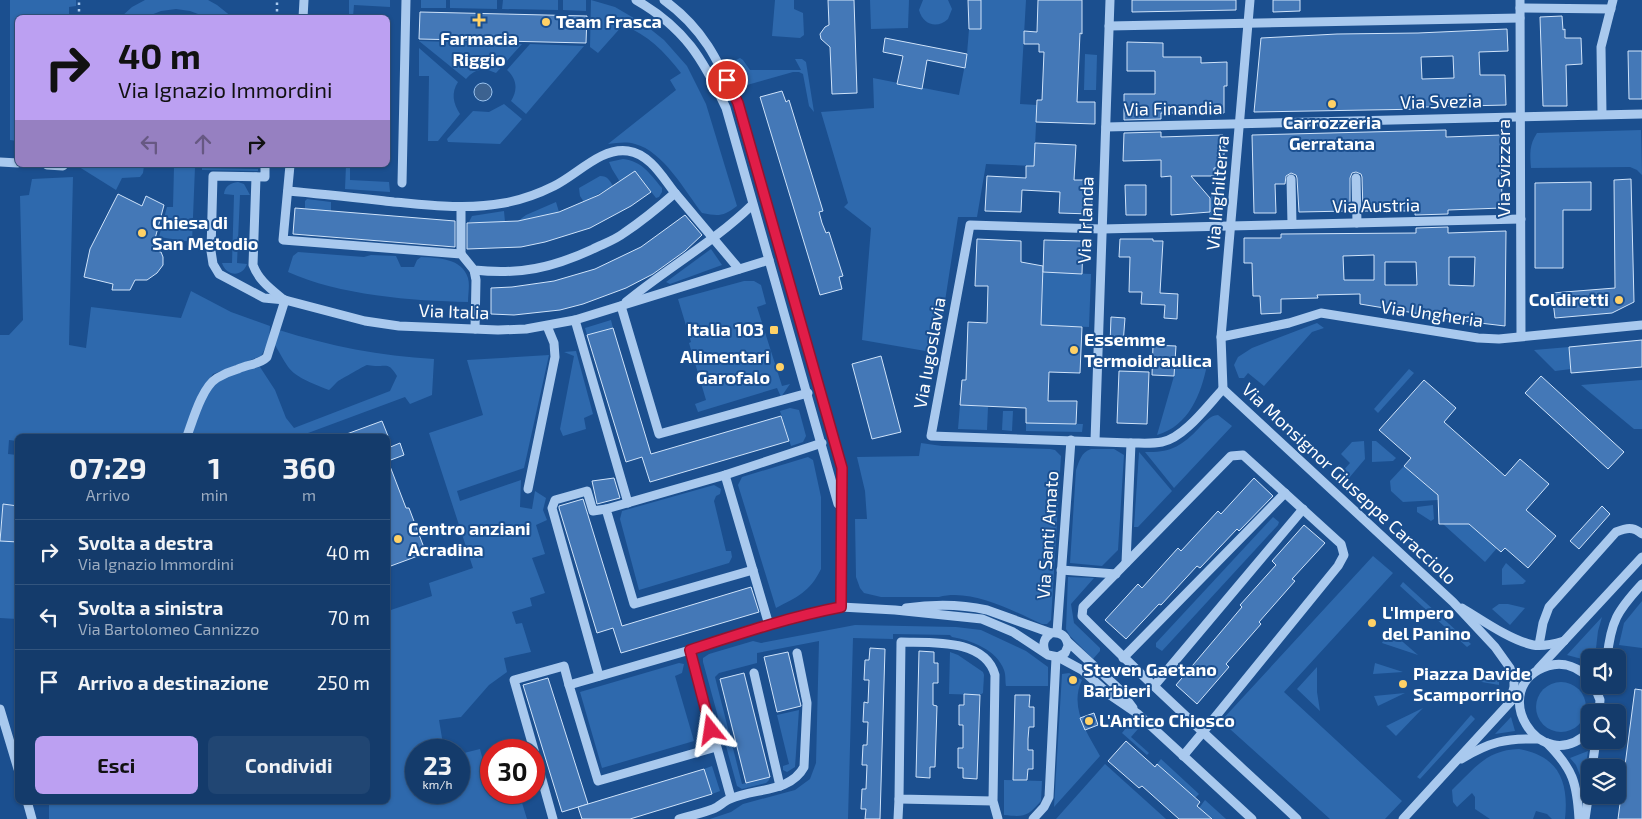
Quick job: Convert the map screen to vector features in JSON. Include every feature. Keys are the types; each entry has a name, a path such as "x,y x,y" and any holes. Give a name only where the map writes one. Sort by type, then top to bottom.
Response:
{"street":[{"path":"303,15 304,0"},
{"path":"402,183 406,0"},
{"path":"636,0 650,8 687,40 706,66 726,108 841,513"},
{"path":"664,0 678,10 695,27 714,53 738,103 842,468 841,607"},
{"name":"Via Irlanda","path":"1095,441 1110,0"},
{"name":"Via Inghilterra","path":"1223,389 1221,338 1250,0"},
{"path":"1520,4 1612,4 1601,47 1602,114"},
{"name":"Via Svizzera","path":"1520,4 1521,336"},
{"path":"1109,26 1520,18"},
{"name":"Via Svezia","path":"1240,124 1642,114"},
{"name":"Via Finandia","path":"1106,127 1240,124"},
{"path":"288,191 429,206 462,207 505,203 555,186 593,161 609,153 630,151 644,157 654,167 739,269"},
{"path":"0,162 15,163"},
{"path":"188,434 202,398 216,378 242,367 262,362 267,358 284,300 262,282 253,264 256,177 265,177 265,167"},
{"path":"290,167 284,240 461,254"},
{"name":"Via Italia","path":"256,177 214,176 211,251 213,264 219,274 264,298 284,300 374,322 399,326 475,329 526,329 547,326 575,320 769,260"},
{"path":"1356,178 1358,223"},
{"path":"1291,179 1292,224"},
{"path":"474,270 512,272 555,265 623,234 675,193"},
{"path":"752,204 713,239 621,306 659,434 808,394"},
{"path":"462,207 461,254 474,270 476,280 475,329"},
{"name":"Via Austria","path":"1232,225 1521,219"},
{"name":"Via Iugoslavia","path":"1223,389 1185,429 1163,442 1131,443 931,436 970,225 1102,228 1232,225"},
{"name":"Via Ungheria","path":"1221,338 1289,323 1321,313 1478,338 1499,339 1642,325"},
{"path":"575,320 628,503"},
{"path":"528,489 555,357 554,343 547,326"},
{"name":"Via Monsignor Giuseppe Caracciolo","path":"1223,389 1453,602"},
{"name":"Via Santi Amato","path":"1054,633 1059,624 1061,570 1071,440"},
{"path":"599,676 552,508 556,500 587,491 593,511 606,509 725,475 822,443"},
{"path":"1126,563 1131,443"},
{"path":"1183,756 1203,732 1338,566 1344,554 1341,544 1243,455 1231,456 1083,607 1082,616 1123,658 1154,686 1203,732 1297,819"},
{"path":"725,475 769,625"},
{"path":"1123,658 1286,493"},
{"path":"606,509 634,604 753,570"},
{"path":"1154,686 1303,509"},
{"path":"1538,645 1542,623 1548,607 1616,532 1627,527 1637,530 1642,534"},
{"path":"1403,819 1520,691 1532,675 1566,641 1642,557"},
{"path":"1061,570 1116,574"},
{"path":"1608,649 1611,629 1616,616 1623,605 1642,584"},
{"path":"1453,602 1564,665"},
{"path":"1453,602 1495,647 1510,668 1514,681 1520,691 1519,706 1525,726 1557,753 1573,777 1577,792 1579,819"},
{"path":"895,610 926,605 959,605 987,610 1065,636 1068,642 1118,688 1138,714"},
{"path":"569,685 769,625 841,607 895,610 982,619 1013,632 1048,655 1057,657 1082,670 1110,695 1138,714 1252,819"},
{"path":"1045,652 1043,647 1045,639 1054,633"},
{"path":"1523,641 1538,645 1566,641"},
{"path":"898,819 901,642 950,643 977,653 993,666 996,675 994,801 998,819"},
{"path":"1057,657 1062,656 1067,650 1068,642"},
{"path":"690,650 731,798"},
{"path":"679,819 715,808 731,798 780,786 792,781 800,774 804,767 807,703 797,653"},
{"path":"1033,819 1044,807 1049,797 1057,657"},
{"path":"1532,675 1542,668 1553,665 1574,667 1581,671"},
{"path":"531,739 514,680 564,666 598,781 716,746"},
{"path":"754,673 780,786"},
{"path":"1510,702 1514,681"},
{"path":"1598,694 1600,700"},
{"path":"1600,704 1601,694"},
{"path":"0,709 15,759"},
{"path":"1452,764 1482,746 1498,742 1521,738 1562,745 1581,738"},
{"path":"545,790 553,819"},
{"path":"899,799 994,801"},
{"path":"28,804 32,819"},
{"path":"1585,819 1587,804"}],"path":[{"path":"79,0 79,15"},
{"path":"277,0 277,15"}],"shaded area":[{"path":"10,0 76,0 76,6 69,7 69,14 76,15 15,15 15,141 10,140"},
{"path":"145,0 208,0 230,15 201,15 176,9 161,11 151,15 123,15 132,7"},
{"path":"349,0 390,0 390,7 354,5 353,15 349,15"},
{"path":"421,0 446,0 446,8 421,8"},
{"path":"450,0 497,0 497,9 450,8"},
{"path":"503,0 558,0 558,10 502,9"},
{"path":"563,0 586,0 586,11 563,10"},
{"path":"591,0 615,7 644,24 664,40 687,66 706,104 737,206 732,210 720,215 702,213 673,173 655,155 645,148 632,143 608,144 676,90 670,80 681,73 655,44 623,25 598,53 590,47"},
{"path":"775,0 794,0 794,9 803,13 804,35 800,38 772,36"},
{"path":"870,0 909,0 908,28 871,29"},
{"path":"923,0 948,0 952,9 948,19 935,25 927,22 919,10"},
{"path":"981,0 1026,0 1020,104 1037,105 1034,166 986,164 977,217 958,217 937,353 862,340 871,228 844,207 848,203 821,112 874,108 873,78 959,95 967,54 969,29 981,29"},
{"path":"419,41 522,44 496,73 480,70 472,73 466,79"},
{"path":"530,44 584,46 526,114 511,101 515,93 515,81 507,70"},
{"path":"419,48 458,82 454,90 454,98 460,114 438,141 428,141 429,76 419,76"},
{"path":"1085,54 1097,55 1096,90 1084,90"},
{"path":"740,58 750,70 801,70 795,59 802,59 806,62 814,112 809,106 803,74 793,72 747,85 736,60"},
{"path":"483,83 489,86 492,92 489,98 483,101 477,98 474,92 477,86"},
{"path":"504,104 522,119 500,144 448,142 447,139 473,111 489,112"},
{"path":"1641,130 1642,175 1630,167 1531,168 1531,146 1537,133"},
{"path":"623,159 641,165 649,173 662,188 659,197 656,198 635,171 620,182 609,162"},
{"path":"79,167 144,167 140,177 122,178 116,190"},
{"path":"174,167 195,167 192,242 159,237 167,207 173,207"},
{"path":"346,167 350,167 350,180 389,182 390,192 345,189"},
{"path":"202,168 258,169 258,171 202,170"},
{"path":"600,176 607,178 613,186 584,202 580,196 579,188"},
{"path":"73,177 69,345 86,348 91,307 181,318 191,291 231,312 270,326 269,341 261,356 213,374 204,386 183,434 15,434 15,441 9,440 8,454 15,455 15,506 3,505 0,532 0,335 9,335 23,320 20,196 29,195 32,179"},
{"path":"238,182 244,184 250,195 240,195 237,263 247,264 242,272 234,274 227,271 222,263 232,263 234,195 224,194 228,185"},
{"path":"1220,186 1224,190 1221,218 1209,219 1211,192"},
{"path":"307,199 331,202 331,211 305,209 305,201"},
{"path":"556,202 559,212 518,221 526,215"},
{"path":"504,211 505,222 469,222 472,216"},
{"path":"711,249 722,265 670,284 666,282"},
{"path":"298,252 364,257 371,255 396,256 401,267 414,267 417,260 421,257 449,260 461,266 465,271 469,281 468,302 376,295 308,280 288,272 293,256"},
{"path":"1043,272 1091,274 1089,327 1041,325"},
{"path":"744,281 754,281 761,285 766,304 757,307 782,386 790,384 781,397 777,388 698,412 695,404 706,400 678,299"},
{"path":"611,320 613,328 587,335 585,328"},
{"path":"1317,323 1324,328 1312,332 1264,386 1248,373 1244,378 1239,378 1234,365 1238,357 1252,348"},
{"path":"279,330 355,349 434,359 432,395 410,404 405,397 305,434 193,434 209,391 217,382 242,371 260,367 275,390 286,418 294,428 390,391 397,376 390,367 367,365 339,381 329,390 294,373 275,345"},
{"path":"1569,347 1571,369 1555,371 1534,350"},
{"path":"576,351 593,414 584,418 586,429 563,436 560,429 574,356 564,352"},
{"path":"549,355 524,468 457,491 460,501 521,480 520,507 532,509 535,491 546,498 543,510 547,520 536,525 545,554 532,558 545,593 530,598 532,606 512,612 516,624 522,623 531,652 504,658 507,672 489,685 461,717 439,720 442,739 405,739 405,804 470,804 470,752 480,749 480,804 522,804 527,819 49,819 49,804 390,804 390,610 432,596 429,583 473,568 429,433 483,415 467,360"},
{"path":"1175,364 1207,365 1201,387 1192,408 1185,417 1168,431 1157,435 1174,376"},
{"path":"1409,369 1414,373 1378,413 1374,409"},
{"path":"1642,380 1642,429 1634,429 1581,385"},
{"path":"960,405 988,407 987,430 958,429"},
{"path":"790,408 799,410 806,436 803,442 791,446 780,411"},
{"path":"1003,411 1013,411 1012,431 1002,430"},
{"path":"1218,415 1232,426 1174,488 1145,452 1169,450 1181,444 1207,420"},
{"path":"1026,423 1083,424 1082,432 1026,431"},
{"path":"1364,441 1365,459 1349,478 1342,472 1350,463 1341,454 1352,442"},
{"path":"1372,441 1376,441 1396,458 1393,461 1372,462"},
{"path":"921,443 942,446 1050,449 1055,450 1061,456 1051,620 1047,624 1042,624 1005,607 978,598 951,595 939,597 881,597 864,593 860,588 856,577 855,519 867,519 865,491 857,457 919,456"},
{"path":"1091,449 1114,449 1124,455 1118,550 1102,566 1070,563 1076,470 1083,455"},
{"path":"1139,452 1172,491 1138,527 1134,527"},
{"path":"808,457 813,460 821,497 821,569 807,589 797,597 776,608 738,485 742,477"},
{"path":"1404,466 1438,495 1438,500 1403,502 1391,491 1390,481"},
{"path":"714,485 721,489 720,494 716,496 714,501 726,551 731,551 732,557 729,563 639,590 620,519 622,511"},
{"path":"1433,505 1434,519 1431,521 1417,512 1417,507"},
{"path":"1273,517 1279,522 1278,525 1162,651 1156,647 1156,643"},
{"path":"1443,524 1469,524 1497,548 1485,562"},
{"path":"0,541 15,542 15,619 0,618"},
{"path":"1373,556 1393,573 1284,692 1402,801 1385,819 1330,819 1221,721"},
{"path":"1506,563 1526,581 1523,584 1502,585 1502,569"},
{"path":"1068,577 1094,578 1071,604 1074,623 1100,648 1100,651 1093,659 1070,636 1066,629"},
{"path":"1403,582 1471,644 1467,647 1400,586"},
{"path":"1642,601 1642,648 1619,645 1624,623"},
{"path":"1499,604 1525,608 1510,625 1492,609"},
{"path":"1602,617 1596,649 1581,649 1581,659 1567,655"},
{"path":"855,625 956,627 981,630 1026,651 1048,667 1048,686 1006,686 1004,670 996,657 975,643 950,635 893,634 893,639 853,638 848,819 710,819 731,812 743,804 795,790 810,779 816,763 819,641 757,653 757,663 719,673 715,677 742,784 770,777 766,783 742,789 737,786 703,658 709,654 753,641 761,643"},
{"path":"1389,630 1418,655 1382,643"},
{"path":"950,652 958,655 983,672 983,693 980,695 949,694"},
{"path":"679,663 684,664 682,673 675,676 694,741 602,768 580,692"},
{"path":"1375,663 1403,672 1373,674"},
{"path":"1317,667 1317,692 1320,711 1297,689"},
{"path":"1496,669 1499,675 1499,685 1476,681 1475,676"},
{"path":"1069,673 1082,680 1078,700 1081,720 1100,756 1054,807 1062,674"},
{"path":"1561,682 1575,687 1581,693 1585,704 1581,704 1581,721 1570,730 1561,732 1552,730 1541,721 1536,707 1538,698 1547,687"},
{"path":"1405,693 1378,706 1374,696"},
{"path":"1423,708 1396,736 1386,726"},
{"path":"799,710 795,767 787,772 783,770 783,766 789,764 777,715"},
{"path":"1471,715 1475,719 1420,779 1417,777"},
{"path":"1511,717 1515,731 1495,734"},
{"path":"1129,727 1138,729 1131,737 1149,753 1147,755 1122,733"},
{"path":"1519,749 1533,752 1544,758 1559,773 1565,793 1565,819 1552,819 1547,814 1536,811 1533,819 1490,819 1475,809 1475,797 1472,793 1457,807 1453,802 1452,790 1474,768 1498,753"},
{"path":"1588,751 1587,759 1581,759 1581,778 1576,765 1570,758"},
{"path":"1161,759 1199,794 1195,798 1157,764"},
{"path":"1105,764 1166,819 1056,819"},
{"path":"712,766 720,791 712,794 704,769"},
{"path":"1004,780 1042,781 1041,801 1025,815 1004,815"},
{"path":"1205,800 1226,819 1212,819 1199,808"}],"building":[{"path":"828,0 854,0 857,93 832,94 830,47 821,39 820,34 829,25"},
{"path":"968,0 981,0 981,29 969,29"},
{"path":"1038,0 1082,0 1082,34 1080,33 1077,102 1095,102 1095,124 1036,122 1037,100 1042,100 1044,52 1039,52 1039,44 1024,44 1024,31 1037,32"},
{"path":"1132,0 1236,0 1236,10 1132,12"},
{"path":"1273,0 1300,0 1300,11 1273,12"},
{"path":"420,12 587,16 586,43 419,39"},
{"path":"1562,16 1565,38 1581,38 1582,64 1566,65 1567,106 1543,106 1540,17"},
{"path":"1507,29 1508,51 1479,52 1480,75 1505,75 1506,105 1425,107 1425,109 1254,112 1261,38 1337,34","holes":["1453,56 1454,78 1422,79 1421,57"]},
{"path":"885,38 967,54 965,68 927,60 922,89 897,84 903,56 883,52"},
{"path":"1127,42 1163,43 1163,57 1201,57 1201,63 1227,62 1227,86 1224,86 1224,113 1161,113 1161,119 1124,120 1124,94 1155,94 1155,71 1127,71"},
{"path":"1628,51 1642,51 1642,99 1629,99"},
{"path":"782,91 786,102 789,100 823,211 819,212 822,223 826,233 829,232 843,276 839,277 842,289 820,295 760,97"},
{"path":"1446,130 1446,137 1501,135 1502,208 1448,210 1448,214 1415,215 1415,211 1363,211 1362,177 1361,174 1356,172 1352,173 1350,178 1350,211 1299,212 1297,178 1296,175 1291,173 1286,176 1285,184 1275,184 1276,213 1254,213 1252,135"},
{"path":"1161,132 1161,137 1223,135 1221,146 1225,147 1222,168 1214,168 1214,176 1191,176 1210,198 1210,212 1171,215 1171,176 1161,177 1161,160 1123,161 1124,133"},
{"path":"1035,143 1076,145 1074,180 1093,180 1091,214 1059,213 1060,192 1022,190 1021,212 985,211 987,176 1026,178 1026,166 1034,166"},
{"path":"635,171 651,192 631,206 590,228 545,242 521,247 467,249 467,223 518,221 559,212 599,195"},
{"path":"1631,179 1634,302 1612,313 1555,318 1552,293 1615,288 1614,180"},
{"path":"1591,182 1591,210 1563,210 1563,268 1535,268 1535,183"},
{"path":"1125,185 1146,185 1146,215 1126,215"},
{"path":"118,194 142,206 146,196 164,205 152,250 161,252 163,265 157,273 147,280 135,280 130,290 112,290 113,284 84,277 90,249"},
{"path":"295,208 455,221 455,247 293,234"},
{"path":"685,215 702,235 685,251 653,274 626,288 583,304 560,310 514,315 491,314 491,288 554,281 595,269 641,247"},
{"path":"1448,227 1448,233 1506,231 1505,326 1360,304 1360,294 1317,295 1318,298 1281,299 1281,313 1261,314 1260,296 1253,296 1252,263 1244,263 1244,238 1281,238 1281,234 1416,233 1416,228","holes":["1374,255 1374,280 1344,280 1343,256","1449,257 1475,257 1474,286 1449,285","1385,262 1416,262 1417,285 1385,285"]},
{"path":"977,239 1021,241 1021,262 1043,266 1041,325 1082,327 1080,373 1049,372 1048,401 1077,401 1076,424 1026,423 1026,408 960,405 962,380 966,380 968,322 987,323 988,286 975,286"},
{"path":"1120,239 1153,239 1153,241 1163,241 1160,293 1178,294 1177,319 1164,318 1165,305 1141,304 1142,292 1129,292 1130,257 1119,257"},
{"path":"1044,240 1083,241 1082,274 1043,272"},
{"path":"1111,317 1125,318 1123,344 1110,344"},
{"path":"613,328 651,454 781,416 789,441 650,482 642,457 626,462 587,335"},
{"path":"1642,340 1642,367 1571,373 1569,347"},
{"path":"1153,345 1176,346 1174,376 1152,375"},
{"path":"881,356 901,432 872,439 852,364"},
{"path":"1119,371 1149,372 1147,424 1117,423"},
{"path":"1541,376 1624,452 1608,469 1525,393"},
{"path":"1424,380 1456,408 1444,422 1505,476 1520,459 1549,484 1526,510 1556,536 1528,568 1505,548 1501,552 1469,524 1439,524 1438,495 1404,466 1411,458 1379,430"},
{"path":"382,421 387,434 347,434"},
{"path":"400,443 404,455 390,460 390,447"},
{"path":"390,466 406,508 409,508 426,553 390,566"},
{"path":"614,478 620,498 597,504 592,481"},
{"path":"1254,478 1273,496 1239,531 1237,529 1200,568 1197,566 1126,639 1105,620 1138,584 1142,588 1178,548 1181,551 1218,511 1221,514"},
{"path":"583,499 622,626 751,587 759,612 621,653 613,628 597,633 559,508 559,506"},
{"path":"3,504 15,506 15,542 0,541"},
{"path":"1602,506 1610,514 1579,549 1570,541"},
{"path":"1304,525 1325,543 1292,579 1295,581 1259,622 1261,624 1226,664 1229,667 1197,704 1176,685 1242,607 1240,605 1276,565 1272,561"},
{"path":"870,648 885,649 880,819 865,819 866,809 861,809 862,789 866,789 867,765 862,765 863,745 867,745 868,722 863,722 864,702 868,703 869,680 864,680 865,660 869,660"},
{"path":"919,651 934,652 934,663 938,663 938,683 933,683 933,705 937,706 935,767 930,767 930,778 916,777"},
{"path":"788,652 801,706 777,712 764,657"},
{"path":"744,673 770,777 746,783 720,679"},
{"path":"548,678 588,804 562,812 545,757 545,739 540,739 523,685"},
{"path":"1635,689 1642,690 1642,819 1618,819 1620,804 1626,804 1626,759"},
{"path":"964,694 980,695 977,779 963,778 963,768 958,768 958,748 963,748 963,725 959,725 959,705 964,705"},
{"path":"1015,695 1030,695 1029,707 1034,707 1034,727 1029,727 1028,739 1028,750 1033,750 1033,769 1028,769 1027,780 1013,780"},
{"name":"L'Antico Chiosco","path":"1094,713 1098,725 1085,730 1080,718"},
{"path":"1126,741 1155,767 1157,764 1200,802 1197,806 1212,819 1179,819 1142,786 1139,788 1108,761"},
{"path":"704,769 712,794 630,819 582,819 578,807"}],"place":[{"name":"Farmacia Riggio","path":"479,20"},
{"name":"Team Frasca","path":"546,22"},
{"name":"Carrozzeria Gerratana","path":"1332,104"},
{"name":"Chiesa di San Metodio","path":"142,233"},
{"name":"Coldiretti","path":"1619,300"},
{"name":"Italia 103","path":"774,330"},
{"name":"Essemme Termoidraulica","path":"1074,350"},
{"name":"Alimentari Garofalo","path":"780,367"},
{"name":"Centro anziani Acradina","path":"398,539"},
{"name":"L'Impero del Panino","path":"1372,623"},
{"name":"Steven Gaetano Barbieri","path":"1073,680"},
{"name":"Piazza Davide Scamporrino","path":"1403,684"},
{"name":"L'Antico Chiosco","path":"1089,721"}],"route":[{"path":"711,730 690,650 769,625 841,607 842,468 738,103 727,80"}]}
